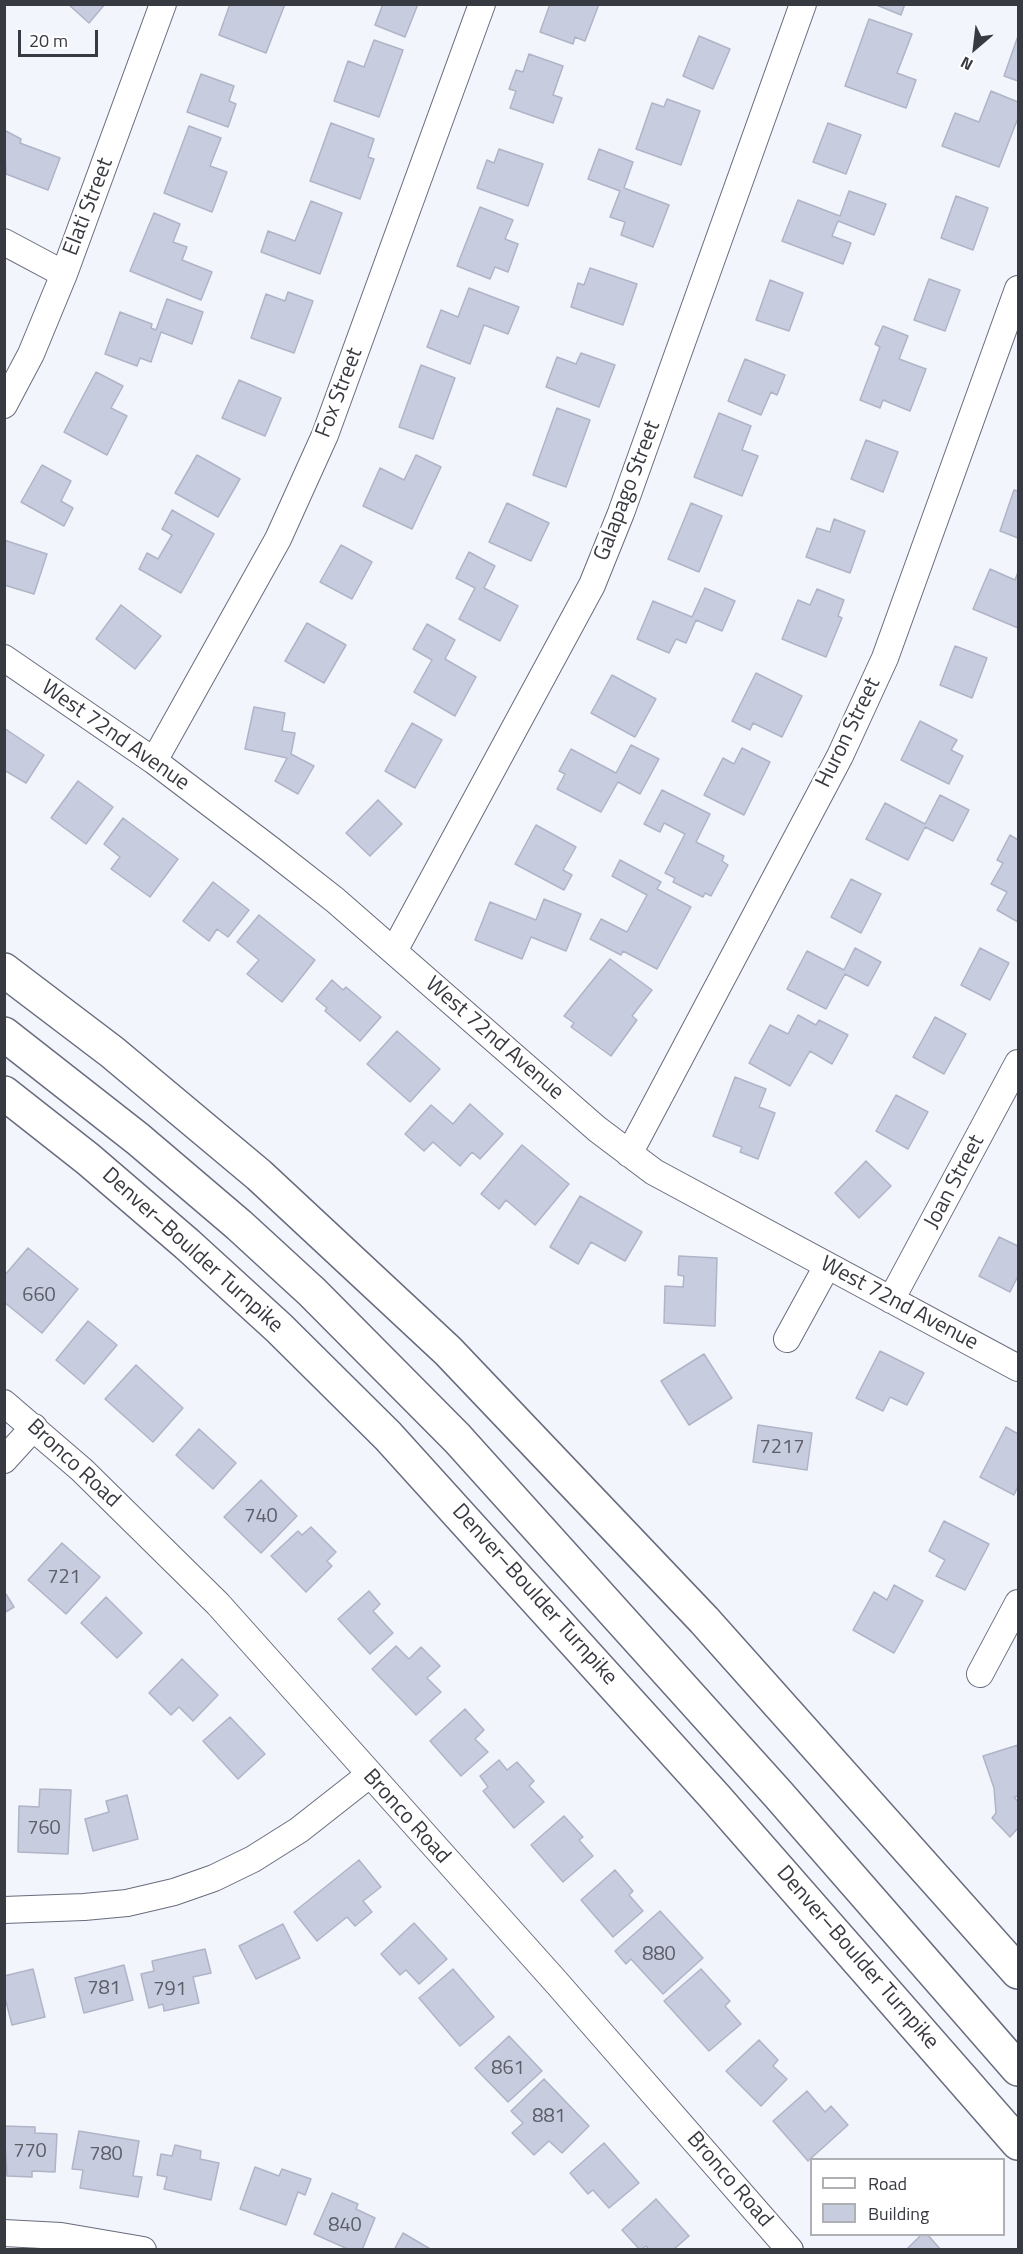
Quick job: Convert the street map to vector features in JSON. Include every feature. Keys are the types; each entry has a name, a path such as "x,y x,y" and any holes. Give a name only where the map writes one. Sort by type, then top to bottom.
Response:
{"highway":[{"path":"4,970 121,1059 250,1167 448,1352 680,1594 1018,1972"},
{"path":"4,1034 129,1132 230,1218 320,1300 457,1438 770,1786 1018,2069"},
{"name":"Denver–Boulder Turnpike","path":"4,1093 88,1159 187,1244 279,1328 388,1436 717,1798 1018,2143"}],"street":[{"name":"Elati Street","path":"4,405 31,354 64,274 163,4"},
{"name":"Fox Street","path":"154,761 278,539 325,435 482,4"},
{"name":"Galapago Street","path":"394,951 592,585 625,502 803,4"},
{"path":"4,242 64,274"},
{"name":"Huron Street","path":"629,1154 840,756 885,658 1018,289"},
{"name":"West 72nd Avenue","path":"4,658 154,761 270,849 394,951 597,1129 629,1154 675,1184 1018,1368"},
{"name":"Joan Street","path":"891,1300 1018,1063"},
{"path":"787,1339 827,1266"},
{"name":"Bronco Road","path":"4,1403 34,1427 218,1604 556,1983 790,2250"},
{"path":"4,1460 34,1427"},
{"path":"980,1674 1018,1602"},
{"path":"4,1910 127,1903 174,1892 214,1878 253,1859 299,1830 369,1775"},
{"path":"4,2233 61,2236 143,2250"}],"building":[{"path":"68,4 105,4 89,23"},
{"path":"230,4 285,4 266,53 219,35"},
{"path":"383,4 418,4 405,37 375,25"},
{"path":"550,4 599,4 585,41 575,37 573,44 540,32"},
{"path":"874,4 905,4 901,15"},
{"path":"869,19 912,34 897,73 916,80 906,108 845,86"},
{"path":"699,36 730,49 713,89 683,76"},
{"path":"1018,36 1018,81 1004,76"},
{"path":"374,40 403,50 379,117 334,101 348,61 364,67"},
{"path":"529,54 563,66 553,95 562,98 553,123 510,108 516,91 509,89 516,70 523,72"},
{"path":"201,74 234,86 229,101 236,104 228,127 187,112"},
{"path":"991,91 1018,102 1018,118 999,167 942,146 955,113 979,122"},
{"path":"667,99 700,111 681,165 636,149 652,103 664,107"},
{"path":"331,123 374,139 368,157 374,159 360,199 310,181"},
{"path":"828,123 861,135 846,174 813,162"},
{"path":"189,126 221,138 210,166 227,172 212,212 164,193"},
{"path":"4,130 21,139 20,143 60,158 48,190 6,174"},
{"path":"499,149 543,164 528,206 477,188 487,160 494,163"},
{"path":"599,149 633,162 624,188 669,205 653,247 621,235 625,222 610,217 620,191 588,179"},
{"path":"849,191 886,204 874,235 838,221 832,236 851,243 843,264 782,241 798,200 840,216"},
{"path":"956,196 988,208 973,250 941,238"},
{"path":"311,201 342,213 320,274 261,252 268,231 295,241"},
{"path":"480,207 513,220 505,239 518,244 508,272 495,267 490,279 457,266"},
{"path":"154,213 180,224 173,242 187,247 182,260 212,272 201,300 130,271"},
{"path":"590,268 637,284 623,325 571,307 578,283 584,285"},
{"path":"929,279 960,290 945,331 914,320"},
{"path":"770,280 803,293 789,331 756,320"},
{"path":"469,288 519,307 508,334 484,325 470,364 427,347 441,310 458,317"},
{"path":"288,292 313,301 294,353 251,338 266,294 285,301"},
{"path":"167,299 203,312 192,344 161,332 151,362 140,358 137,366 105,354 120,312 152,324 151,328 156,330"},
{"path":"883,326 908,336 899,359 926,369 910,411 883,400 880,408 860,400 880,347 875,344"},
{"path":"581,353 615,365 599,407 546,387 557,357 576,364"},
{"path":"745,359 785,375 777,395 771,392 761,415 728,401"},
{"path":"421,365 455,378 433,439 399,427"},
{"path":"96,372 123,386 111,408 127,416 107,455 64,432"},
{"path":"239,380 281,398 265,436 222,418"},
{"path":"557,408 590,420 566,487 533,475"},
{"path":"719,413 751,426 742,450 758,456 742,496 694,477"},
{"path":"866,440 898,452 883,492 851,479"},
{"path":"197,455 240,479 218,517 175,493"},
{"path":"416,455 441,467 412,529 363,506 380,468 404,480"},
{"path":"42,465 71,481 61,501 73,508 64,526 21,502"},
{"path":"1014,490 1018,491 1018,538 1000,531"},
{"path":"507,503 549,523 531,561 489,542"},
{"path":"691,503 722,516 699,572 668,559"},
{"path":"172,510 214,534 181,593 139,569 147,553 158,559 172,535 162,529"},
{"path":"834,519 865,531 850,573 806,557 817,528 830,532"},
{"path":"4,540 47,554 34,594 4,585"},
{"path":"341,545 372,562 352,599 320,582"},
{"path":"469,552 495,566 484,588 518,606 500,641 459,619 475,588 456,578"},
{"path":"990,569 1015,580 1018,572 1018,628 973,609"},
{"path":"705,588 735,601 722,631 696,620 686,643 676,639 669,653 637,639 653,601 692,617"},
{"path":"817,589 844,600 838,616 842,618 826,657 782,639 798,600 810,605"},
{"path":"121,605 161,636 135,669 96,639"},
{"path":"307,623 346,645 324,683 285,661"},
{"path":"427,624 455,640 445,659 476,677 455,716 414,692 432,660 413,649"},
{"path":"955,646 987,658 972,698 940,685"},
{"path":"756,673 802,696 782,737 753,723 750,730 732,721"},
{"path":"612,675 656,699 635,737 591,713"},
{"path":"254,707 285,713 282,731 295,733 291,754 314,766 298,794 275,781 287,758 245,749"},
{"path":"920,721 957,740 951,750 963,756 949,784 901,760"},
{"path":"412,723 442,740 415,788 385,771"},
{"path":"4,728 44,755 26,783 4,770"},
{"path":"631,745 659,759 640,794 618,782 601,812 557,789 565,774 559,771 571,749 616,773"},
{"path":"742,748 770,762 744,815 704,795 723,758 734,764"},
{"path":"78,781 113,807 86,844 51,818"},
{"path":"662,790 710,814 696,842 724,856 722,861 728,865 711,896 705,893 703,897 673,882 675,878 665,873 685,834 664,823 660,832 644,824"},
{"path":"940,795 969,810 953,841 925,827 908,860 866,839 885,803 925,824"},
{"path":"378,800 402,824 370,856 346,833"},
{"path":"123,818 178,859 150,897 111,869 120,857 104,844"},
{"path":"536,825 576,847 563,870 572,875 564,890 515,864"},
{"path":"1010,835 1018,840 1018,922 997,910 1007,892 991,884 1003,863 997,860"},
{"path":"620,860 661,882 657,889 691,907 657,969 623,951 621,955 590,939 601,919 627,932 647,895 612,876"},
{"path":"851,879 881,894 861,933 831,917"},
{"path":"213,882 249,910 228,937 217,929 209,941 183,921"},
{"path":"544,899 581,914 566,951 531,937 522,959 475,940 490,902 536,920"},
{"path":"259,915 315,960 282,1002 247,974 259,960 237,942"},
{"path":"855,948 881,962 868,986 845,974 826,1009 787,989 807,951 844,970"},
{"path":"980,948 1009,963 990,1000 961,985"},
{"path":"610,959 652,990 632,1016 637,1020 611,1056 571,1027 574,1023 564,1016"},
{"path":"332,980 343,990 346,987 381,1017 360,1041 325,1011 327,1008 316,999"},
{"path":"798,1015 816,1025 819,1020 848,1035 832,1064 810,1051 790,1086 749,1063 770,1025 788,1034"},
{"path":"935,1017 966,1034 944,1074 913,1057"},
{"path":"397,1031 440,1069 410,1102 367,1064"},
{"path":"735,1077 766,1089 759,1107 775,1113 758,1159 740,1152 742,1147 713,1136"},
{"path":"896,1095 928,1112 908,1149 876,1131"},
{"path":"470,1104 503,1134 480,1159 472,1152 460,1166 433,1142 424,1151 405,1134 431,1105 453,1124"},
{"path":"522,1145 569,1184 535,1225 506,1200 499,1209 481,1194"},
{"path":"866,1161 891,1186 859,1218 835,1193"},
{"path":"580,1196 642,1232 625,1261 591,1242 578,1264 550,1247"},
{"path":"999,1237 1018,1246 1018,1276 1010,1292 979,1276"},
{"path":"28,1248 78,1289 42,1333 4,1302 4,1276"},
{"path":"679,1256 717,1258 715,1326 664,1323 665,1286 683,1287 684,1276 678,1275"},
{"path":"88,1321 117,1345 84,1384 56,1360"},
{"path":"880,1351 924,1373 907,1405 890,1397 883,1411 856,1398"},
{"path":"704,1354 732,1398 689,1425 661,1381"},
{"path":"136,1365 183,1408 153,1442 105,1399"},
{"path":"758,1425 812,1433 807,1470 753,1462"},
{"path":"1006,1427 1018,1434 1018,1486 1014,1495 980,1477"},
{"path":"199,1429 236,1463 213,1489 176,1455"},
{"path":"261,1480 297,1516 261,1553 224,1517"},
{"path":"944,1521 989,1544 965,1590 936,1576 945,1560 929,1551"},
{"path":"311,1527 336,1552 327,1561 332,1566 306,1592 271,1556 298,1531 302,1535"},
{"path":"62,1543 100,1577 66,1614 28,1580"},
{"path":"894,1585 923,1601 894,1653 853,1630 874,1592 887,1600"},
{"path":"4,1591 14,1607 4,1613"},
{"path":"369,1591 380,1604 373,1611 393,1633 370,1654 338,1619"},
{"path":"106,1597 142,1633 117,1658 81,1623"},
{"path":"396,1646 409,1659 421,1647 440,1666 427,1678 441,1692 416,1715 372,1669"},
{"path":"182,1659 218,1695 193,1721 179,1707 171,1715 149,1693"},
{"path":"465,1709 484,1730 475,1739 488,1752 461,1776 430,1741"},
{"path":"230,1717 265,1754 238,1779 203,1741"},
{"path":"1018,1745 1018,1796 1014,1797 1018,1802 1018,1828 1010,1837 992,1818 996,1813 994,1788 983,1756"},
{"path":"499,1760 507,1770 517,1762 534,1781 529,1786 544,1802 514,1828 483,1791 488,1787 480,1776"},
{"path":"40,1789 71,1790 68,1854 18,1852 19,1806 39,1807"},
{"path":"127,1795 138,1839 93,1851 85,1819 109,1812 106,1801"},
{"path":"564,1816 583,1837 579,1840 593,1856 563,1882 531,1845"},
{"path":"359,1860 381,1887 363,1901 372,1912 355,1926 347,1917 317,1941 294,1912"},
{"path":"615,1870 633,1891 629,1895 643,1911 613,1937 581,1900"},
{"path":"660,1911 703,1958 663,1994 631,1959 626,1964 615,1951"},
{"path":"414,1923 447,1959 419,1984 406,1970 400,1975 381,1954"},
{"path":"283,1924 300,1958 256,1979 239,1946"},
{"path":"205,1949 211,1973 193,1977 199,2003 164,2011 163,2004 149,2008 141,1974 154,1971 152,1961"},
{"path":"124,1965 133,2000 84,2013 75,1978"},
{"path":"33,1969 45,2017 12,2025 4,1994 4,1976"},
{"path":"453,1969 494,2017 460,2046 419,1998"},
{"path":"701,1969 730,2001 725,2006 741,2024 709,2051 664,2001"},
{"path":"509,2036 542,2071 508,2102 475,2068"},
{"path":"759,2040 778,2060 773,2066 787,2079 761,2106 726,2071"},
{"path":"544,2079 589,2126 562,2153 549,2141 534,2155 512,2133 523,2123 511,2111"},
{"path":"807,2091 825,2112 831,2106 848,2125 808,2161 773,2121"},
{"path":"4,2126 35,2127 35,2133 57,2134 55,2172 32,2171 32,2177 7,2176"},
{"path":"79,2131 139,2141 133,2176 142,2177 138,2197 80,2188 83,2170 72,2169"},
{"path":"604,2143 639,2183 609,2208 593,2190 588,2194 570,2173"},
{"path":"175,2145 201,2151 200,2159 219,2163 211,2200 164,2189 167,2177 157,2175 161,2154 172,2156"},
{"path":"255,2167 279,2176 282,2169 311,2179 305,2195 298,2192 286,2225 240,2209"},
{"path":"332,2193 358,2204 356,2209 375,2218 362,2250 350,2250 314,2234"},
{"path":"656,2199 689,2236 673,2250 649,2250 646,2246 640,2250 622,2230"},
{"path":"403,2233 432,2250 394,2250"},
{"path":"920,2236 929,2236 941,2250 906,2250"}]}
